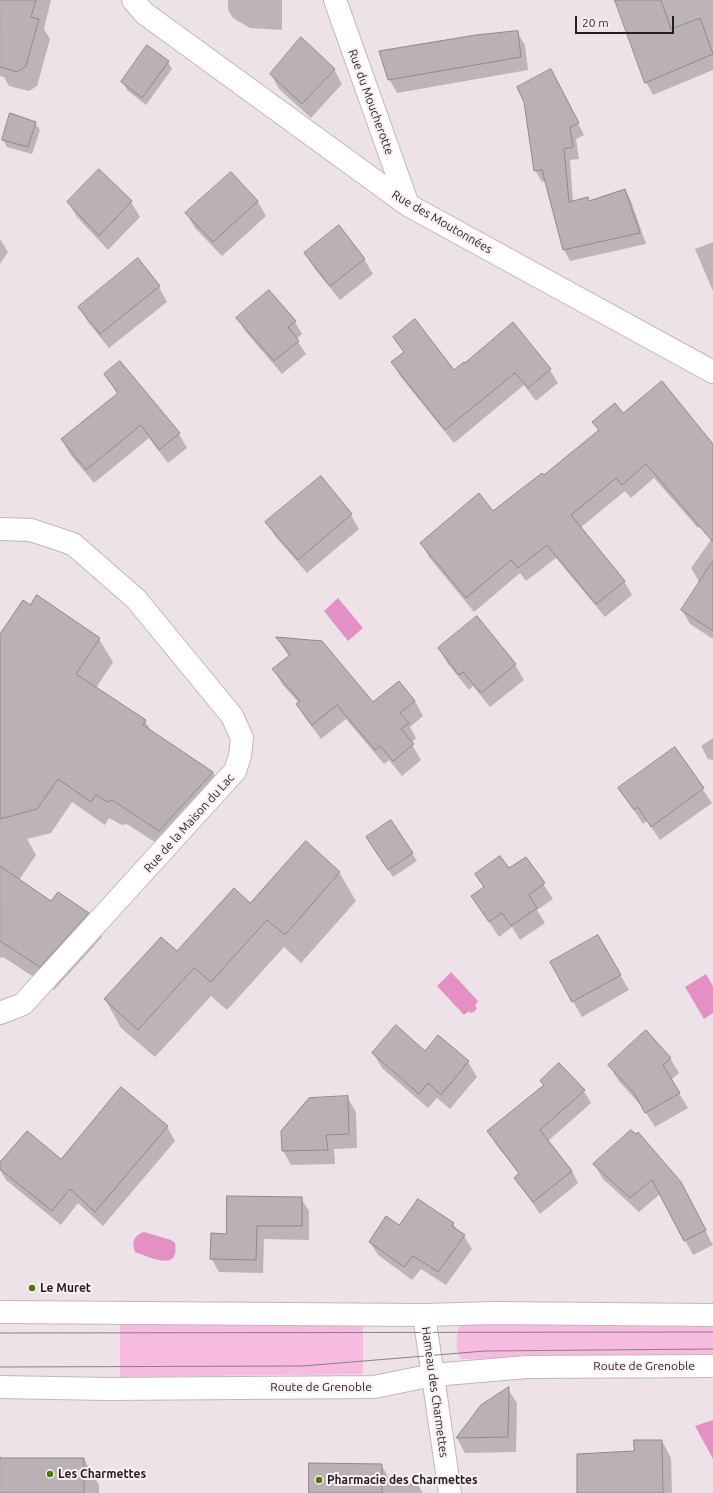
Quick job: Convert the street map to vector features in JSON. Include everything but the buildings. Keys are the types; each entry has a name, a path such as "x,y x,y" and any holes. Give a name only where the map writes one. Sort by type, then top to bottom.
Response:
{"street":[{"name":"Rue des Moutonnées","path":"133,0 144,13 408,205 713,372"},
{"name":"Rue du Moucherotte","path":"335,0 408,205"},
{"name":"Rue de la Maison du Lac","path":"0,529 31,530 73,544 136,599 232,716 242,738 240,756 235,771 23,1004 0,1013"},
{"path":"0,1312 424,1315 493,1313 713,1315"},
{"name":"Hameau des Charmettes","path":"424,1315 450,1493"},
{"name":"Route de Grenoble","path":"0,1387 108,1389 374,1388 433,1375 527,1367 713,1366"}],"shaded area":[{"path":"338,598 363,628 348,641 324,611"},
{"path":"451,972 478,1001 475,1006 477,1008 474,1012 470,1013 469,1011 464,1015 437,986"},
{"path":"706,974 713,986 713,1013 704,1019 685,987"},
{"path":"144,1232 171,1240 175,1243 173,1258 162,1261 135,1252 133,1245 134,1239"},
{"path":"120,1323 363,1323 363,1374 120,1377"},
{"path":"466,1324 713,1324 713,1357 461,1359 457,1348 457,1335 459,1327"},
{"path":"713,1420 713,1459 695,1426"}],"tram line":[{"path":"0,1333 713,1332"},
{"path":"0,1367 303,1366 485,1351 713,1349"}],"place":[{"name":"Le Muret","path":"32,1288"},
{"name":"Les Charmettes","path":"50,1474"},
{"name":"Pharmacie des Charmettes","path":"319,1480"}]}
